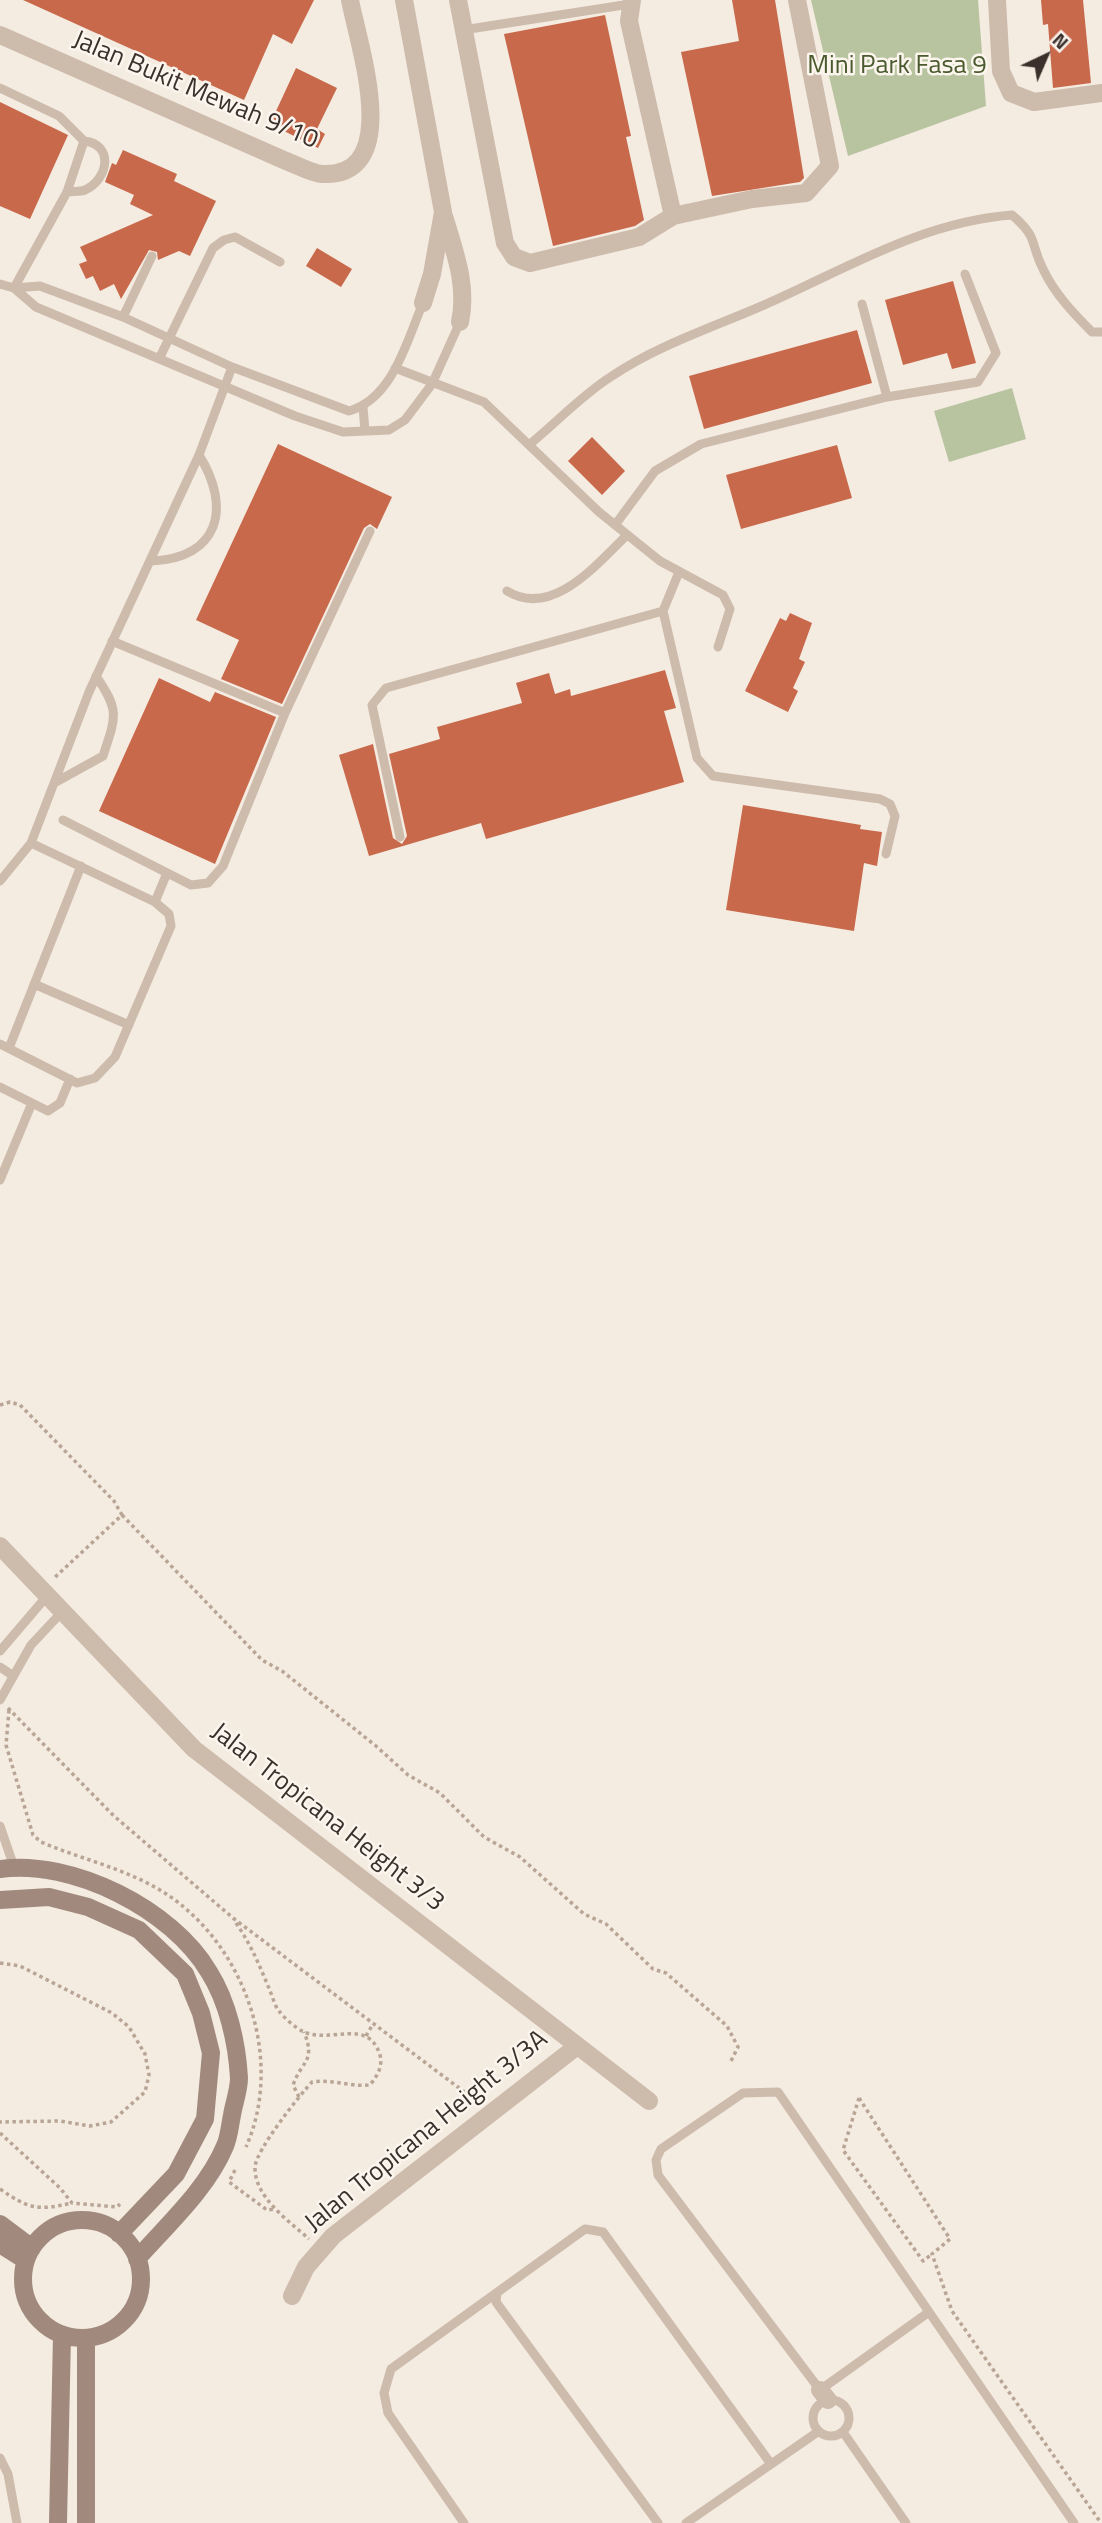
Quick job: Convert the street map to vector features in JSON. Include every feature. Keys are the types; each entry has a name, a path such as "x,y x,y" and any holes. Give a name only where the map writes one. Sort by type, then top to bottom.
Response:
{"street":[{"name":"Jalan Bukit Mewah 9/10","path":"0,35 320,174 342,172 362,156 371,138 371,110 350,0"},
{"path":"404,0 443,212 461,280 464,305 460,322"},
{"path":"458,0 505,243 514,257 530,263 639,237 673,216 752,200 806,193 830,166 797,0"},
{"path":"997,0 1001,71 1011,93 1034,102 1102,93"},
{"path":"631,2 629,21 673,216"},
{"path":"423,303 432,274 443,212"},
{"name":"Jalan Tropicana Height 3/3","path":"0,1546 61,1613 194,1749 649,2101"},
{"path":"7,1868 74,1874 134,1900 174,1932 209,1971 232,2027 239,2081 225,2145 197,2191 137,2259"},
{"path":"0,1900 49,1897 88,1906 139,1930 184,1974 201,2013 211,2053 205,2119 176,2174 119,2234"},
{"name":"Jalan Tropicana Height 3/3A","path":"292,2296 306,2267 332,2236 576,2047"},
{"path":"82,2220 102,2224 119,2234 137,2259 142,2286 132,2312 120,2325 104,2334 86,2338 62,2335 48,2328 28,2304 23,2288 28,2254 45,2233 62,2223 82,2220"},
{"path":"0,2224 28,2254"},
{"path":"0,2244 28,2254"},
{"path":"58,2523 62,2335"},
{"path":"86,2338 86,2523"}],"lane":[{"path":"463,30 631,2"},
{"path":"0,88 59,116 83,141 93,142 102,149 107,160 99,178 85,190 67,192"},
{"path":"15,288 67,192 83,141"},
{"path":"530,444 611,376 673,342 760,307 895,244 976,218 1012,215 1030,231 1043,271 1068,307 1092,332 1102,332"},
{"path":"159,359 213,248 224,240 236,237 280,262"},
{"path":"122,317 152,256"},
{"path":"615,525 654,471 701,444 887,397 978,382 988,370 996,353 965,274"},
{"path":"0,284 15,288 40,286 122,317 232,367 349,411 363,407 383,388 395,368 423,303"},
{"path":"15,288 36,307 224,387 343,432 389,430 398,426 416,409 432,384 460,322"},
{"path":"862,304 887,397"},
{"path":"0,881 31,843 96,676 152,561 199,455 232,367"},
{"path":"395,368 484,402 627,535 660,561 723,595 730,609 718,647"},
{"path":"363,407 365,431"},
{"path":"152,561 176,560 195,552 212,527 219,504 214,478 199,455"},
{"path":"63,820 191,885 208,883 223,866 285,713 370,531"},
{"path":"507,591 519,598 545,600 585,575 627,535"},
{"path":"679,572 663,611 697,758 713,776 880,799 890,804 895,816 886,854"},
{"path":"400,837 372,705 386,688 663,611"},
{"path":"112,641 285,713"},
{"path":"55,783 103,756 113,725 114,703 96,676"},
{"path":"31,843 81,866 155,902 169,914 171,926 115,1057 95,1078 77,1083 4,1046 34,984 81,866"},
{"path":"155,902 167,873"},
{"path":"34,984 129,1025"},
{"path":"0,1087 48,1111 60,1103 70,1079"},
{"path":"0,1180 32,1103"},
{"path":"0,1651 44,1593"},
{"path":"0,1702 12,1675 31,1645 61,1613"},
{"path":"0,1667 12,1675"},
{"path":"0,1826 7,1868"},
{"path":"929,2312 824,2395 815,2410 813,2421 819,2431 828,2435 843,2432 849,2422 848,2410 840,2402 824,2395 658,2175 656,2160 661,2149 743,2093 778,2092 1074,2523"},
{"path":"464,2523 388,2413 384,2393 391,2369 585,2229 593,2228 603,2232 771,2464"},
{"path":"497,2293 496,2302 658,2523"},
{"path":"686,2523 819,2431"},
{"path":"843,2432 906,2523"},
{"path":"0,2458 8,2474 17,2523"}],"path":[{"path":"0,1405 10,1402 20,1405 262,1660 292,1679 408,1775 440,1793 484,1837 520,1857 584,1914 606,1924 653,1969 666,1973 727,2026 738,2047 730,2063"},
{"path":"44,1593 122,1515"},
{"path":"0,1702 9,1708 114,1816 233,1919 492,2112"},
{"path":"233,1919 249,1941 279,2011 304,2032 311,2049 309,2059 297,2073 292,2085 299,2097"},
{"path":"0,1963 20,1966 112,2013 129,2027 139,2045 149,2076 145,2092 111,2122 90,2126 60,2121 0,2122"},
{"path":"366,2036 373,2024"},
{"path":"304,2032 326,2036 346,2031 366,2036 377,2045 381,2060 379,2074 370,2085 352,2087 331,2079 313,2082 299,2097 255,2165 257,2180 275,2209 321,2250"},
{"path":"859,2098 950,2239 932,2254 923,2261 843,2150 859,2098"},
{"path":"0,2133 60,2188 72,2203"},
{"path":"0,2189 27,2208 49,2208 72,2203 117,2207 124,2201"},
{"path":"932,2254 952,2311 1101,2523"}],"green space":[{"name":"Mini Park Fasa 9","path":"811,0 978,0 986,106 848,156"},
{"path":"1012,388 1026,439 949,462 934,411"}],"building":[{"path":"23,0 314,0 292,44 273,34 244,100"},
{"path":"732,0 775,0 804,178 800,182 712,196 681,52 739,41"},
{"path":"1041,0 1083,0 1091,83 1053,88 1048,24 1043,25"},
{"path":"605,15 631,136 626,137 644,220 635,226 553,246 504,34"},
{"path":"296,68 337,88 317,129 325,134 318,148 270,124"},
{"path":"0,102 68,135 30,219 0,206"},
{"path":"123,150 177,174 174,181 216,201 190,256 179,251 158,260 157,252 149,250 121,299 114,284 100,291 93,276 86,279 79,264 87,261 80,247 153,215 130,204 134,195 105,182 112,163 116,165"},
{"path":"317,248 352,269 341,287 306,266"},
{"path":"953,281 976,363 952,369 947,353 903,365 885,300"},
{"path":"857,330 872,383 704,429 689,376"},
{"path":"592,437 625,471 602,495 568,461"},
{"path":"278,444 392,497 377,529 370,524 364,528 282,704 221,679 239,640 196,620"},
{"path":"837,445 852,498 741,529 726,475"},
{"path":"790,613 812,623 799,659 805,662 793,688 798,691 788,712 745,691 780,618 786,621"},
{"path":"665,670 676,708 664,711 684,782 486,839 481,823 369,856 339,755 373,744 393,838 402,844 407,836 389,754 440,739 437,727 522,703 516,683 549,673 555,694 570,689 571,696"},
{"path":"159,678 210,702 215,692 276,717 215,864 99,811"},
{"path":"743,805 861,825 860,829 882,832 877,866 864,863 854,931 726,910"}]}
